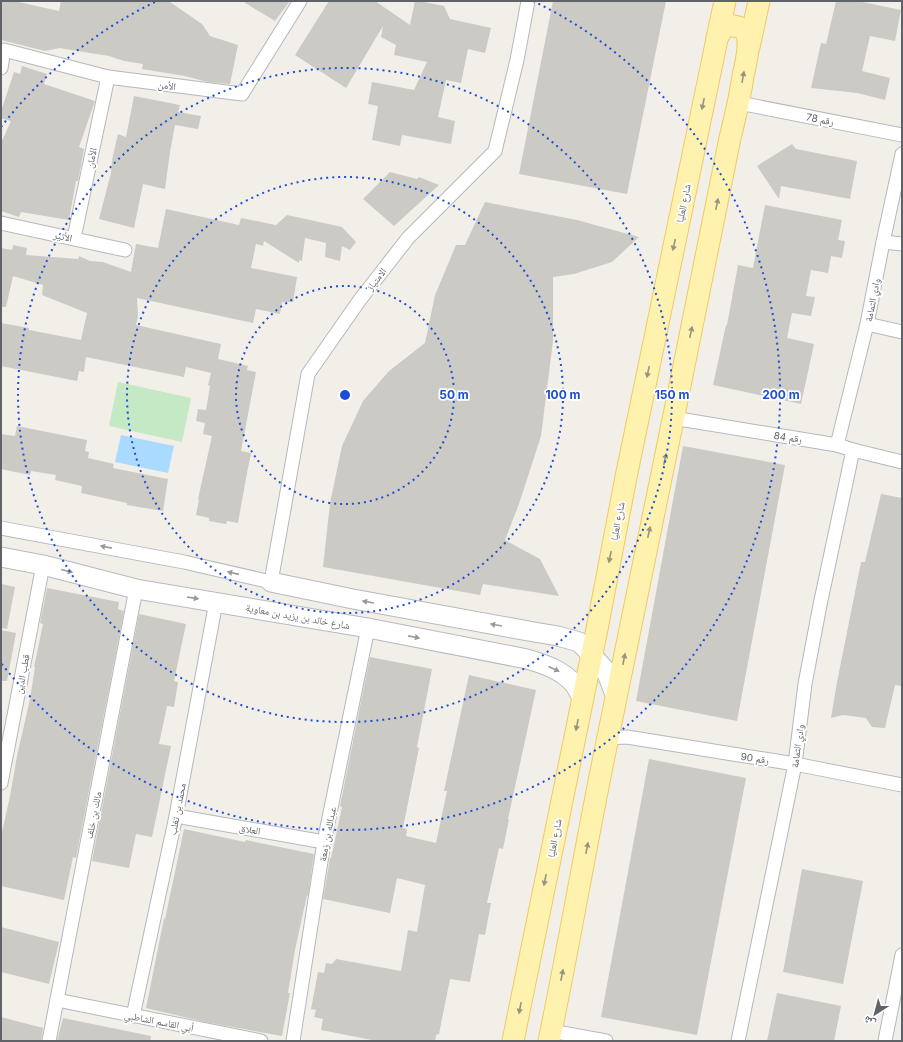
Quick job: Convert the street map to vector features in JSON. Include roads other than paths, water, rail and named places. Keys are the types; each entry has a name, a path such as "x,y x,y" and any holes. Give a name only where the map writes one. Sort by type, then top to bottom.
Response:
{"main road":[{"name":"شارع العليا","path":"513,1041 626,477 720,33 724,1"},
{"path":"550,1036 607,738 759,1"},
{"path":"720,33 729,25 746,30 748,39 747,57"},
{"name":"شارع خالد بن يزيد بن معاوية","path":"1,557 43,565 136,589 368,628 527,659 560,671 574,684 582,698"},
{"path":"271,582 353,599 558,636 579,642 606,671 616,697"},
{"path":"527,659 534,654 538,648 538,640 534,632"}],"street":[{"name":"الأمن","path":"1,68 4,50 108,78 242,94 300,1"},
{"name":"الامتياز","path":"271,582 308,374 359,301 408,238 495,151 517,60 528,1"},
{"name":"الأمان","path":"74,238 108,78"},
{"name":"رقم 78","path":"738,103 902,135"},
{"name":"وادي الثمامة","path":"837,445 867,324 902,154"},
{"name":"الأثير","path":"1,223 125,250"},
{"path":"883,242 902,244"},
{"path":"867,324 902,332"},
{"name":"رقم 84","path":"673,418 837,445 902,462"},
{"name":"وادي الثمامة","path":"738,1041 795,764 807,677 820,605 853,450"},
{"path":"1,528 184,562 271,582"},
{"name":"قطب الدين","path":"1,783 43,565"},
{"name":"مالك بن خلف","path":"49,1041 136,589"},
{"name":"محمد بن تغلب","path":"133,1016 176,816 216,602"},
{"name":"عبدالله بن زمعة","path":"292,1041 324,842 368,628"},
{"name":"رقم 90","path":"607,738 627,737 795,764 902,785"},
{"name":"العلاق","path":"176,816 324,842"},
{"path":"885,1041 902,955"},
{"name":"أبي القاسم الشاطبي","path":"57,1000 261,1041"},
{"path":"550,1036 606,1041"}],"water":[{"path":"121,435 174,446 168,473 115,462"}]}
